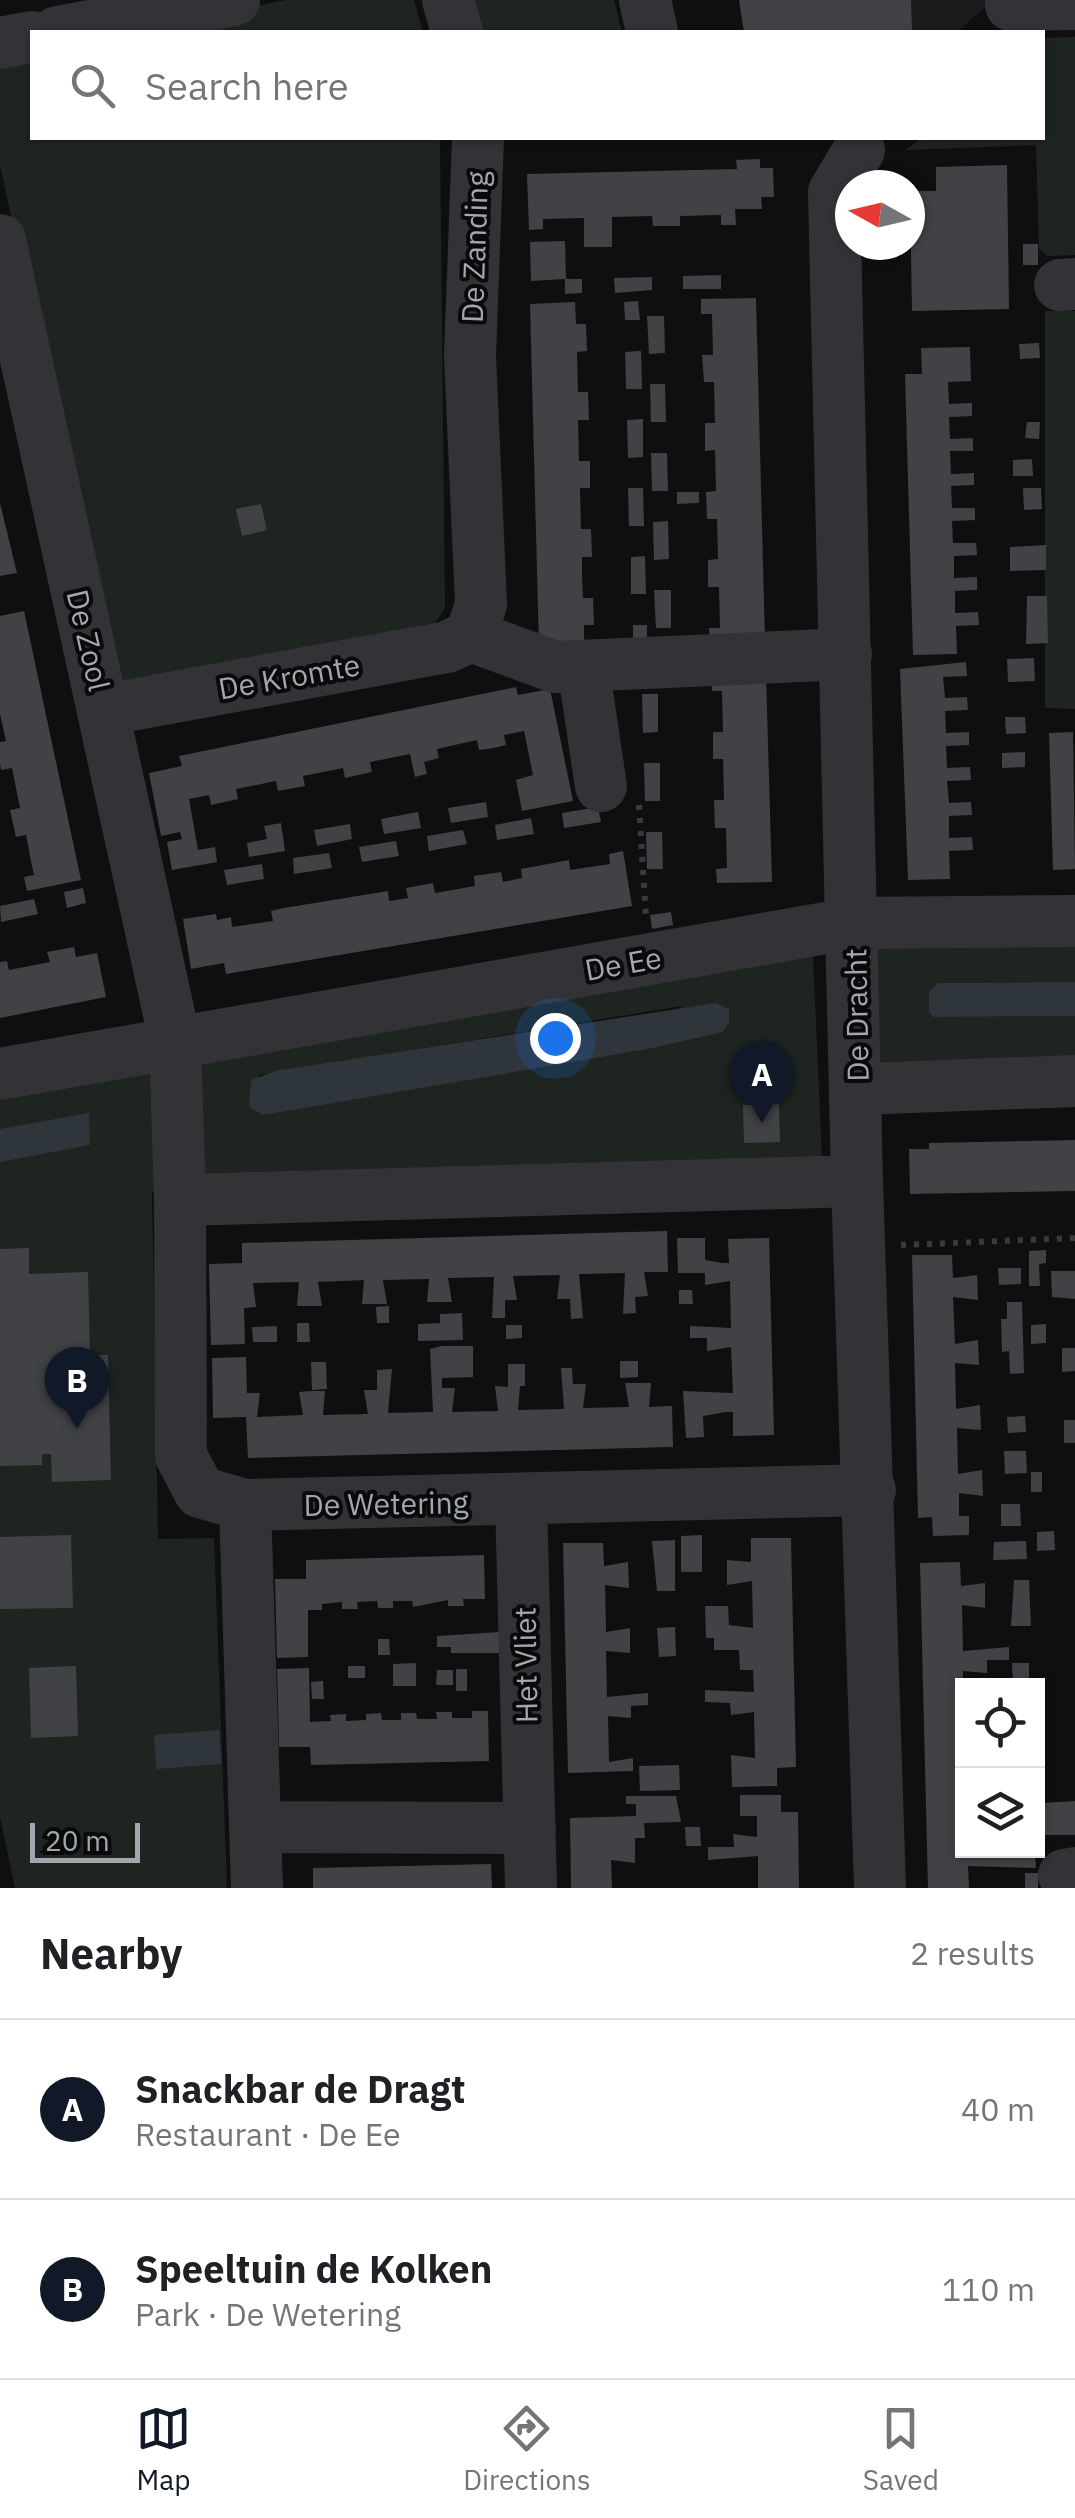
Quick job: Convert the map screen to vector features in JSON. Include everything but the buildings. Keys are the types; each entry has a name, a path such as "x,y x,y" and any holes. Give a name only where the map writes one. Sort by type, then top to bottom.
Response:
{"street":[{"path":"69,30 234,0"},
{"path":"448,0 456,30"},
{"path":"645,0 652,30"},
{"path":"1001,13 1075,4"},
{"path":"0,43 30,37"},
{"name":"De Zanding","path":"471,636 482,604 470,356 478,140"},
{"name":"De Dracht","path":"857,142 834,192 858,1089 857,1180 880,1888"},
{"name":"De Zool","path":"0,240 175,1041"},
{"path":"471,636 555,667 846,654"},
{"name":"De Kromte","path":"104,710 447,647 471,636"},
{"path":"584,666 601,786"},
{"name":"De Ee","path":"0,1074 854,923 1075,921"},
{"path":"175,1041 180,1200 857,1180"},
{"path":"858,1089 1075,1082"},
{"name":"De Wetering","path":"180,1200 181,1456 200,1492 245,1504 522,1501 870,1490"},
{"name":"Het Vliet","path":"522,1501 531,1888"},
{"path":"245,1504 256,1888"},
{"path":"257,1828 530,1828"}],"path":[{"path":"601,786 639,794 649,958"},
{"path":"860,1246 1075,1238"}],"shaded area":[{"path":"286,0 414,0 422,30 133,30"},
{"path":"464,0 614,0 622,30 470,30"},
{"path":"848,0 994,0 958,30 847,30"},
{"path":"1075,37 1075,255 1047,256 1039,249 1036,145 906,150 918,140 1045,140 1045,38"},
{"path":"30,52 30,140 440,140 445,608 436,622 131,690 115,681 0,166 0,59"},
{"path":"1045,311 1075,311 1075,709 1045,708"},
{"path":"1075,939 1075,982 938,983 934,1017 1075,1016 1075,1056 877,1062 876,944"},
{"path":"813,954 822,1161 197,1173 191,1053","holes":["682,1006 648,1049 257,1113 259,1075"]},
{"path":"1075,982 1075,1016 934,1017 929,1012 929,992 938,983"},
{"path":"716,1003 729,1009 729,1022 723,1032 648,1049 263,1115 249,1107 251,1080 275,1071"},
{"path":"164,1054 165,1190 152,1192 158,1539 214,1538 227,1888 15,1888 0,1817 0,1096"},
{"path":"89,1113 90,1145 0,1162 0,1129"},
{"path":"219,1730 222,1764 156,1769 154,1735"}],"place":[{"name":"Snackbar de Dragt","path":"762,1123"},
{"name":"Speeltuin de Kolken","path":"77,1429"}]}
